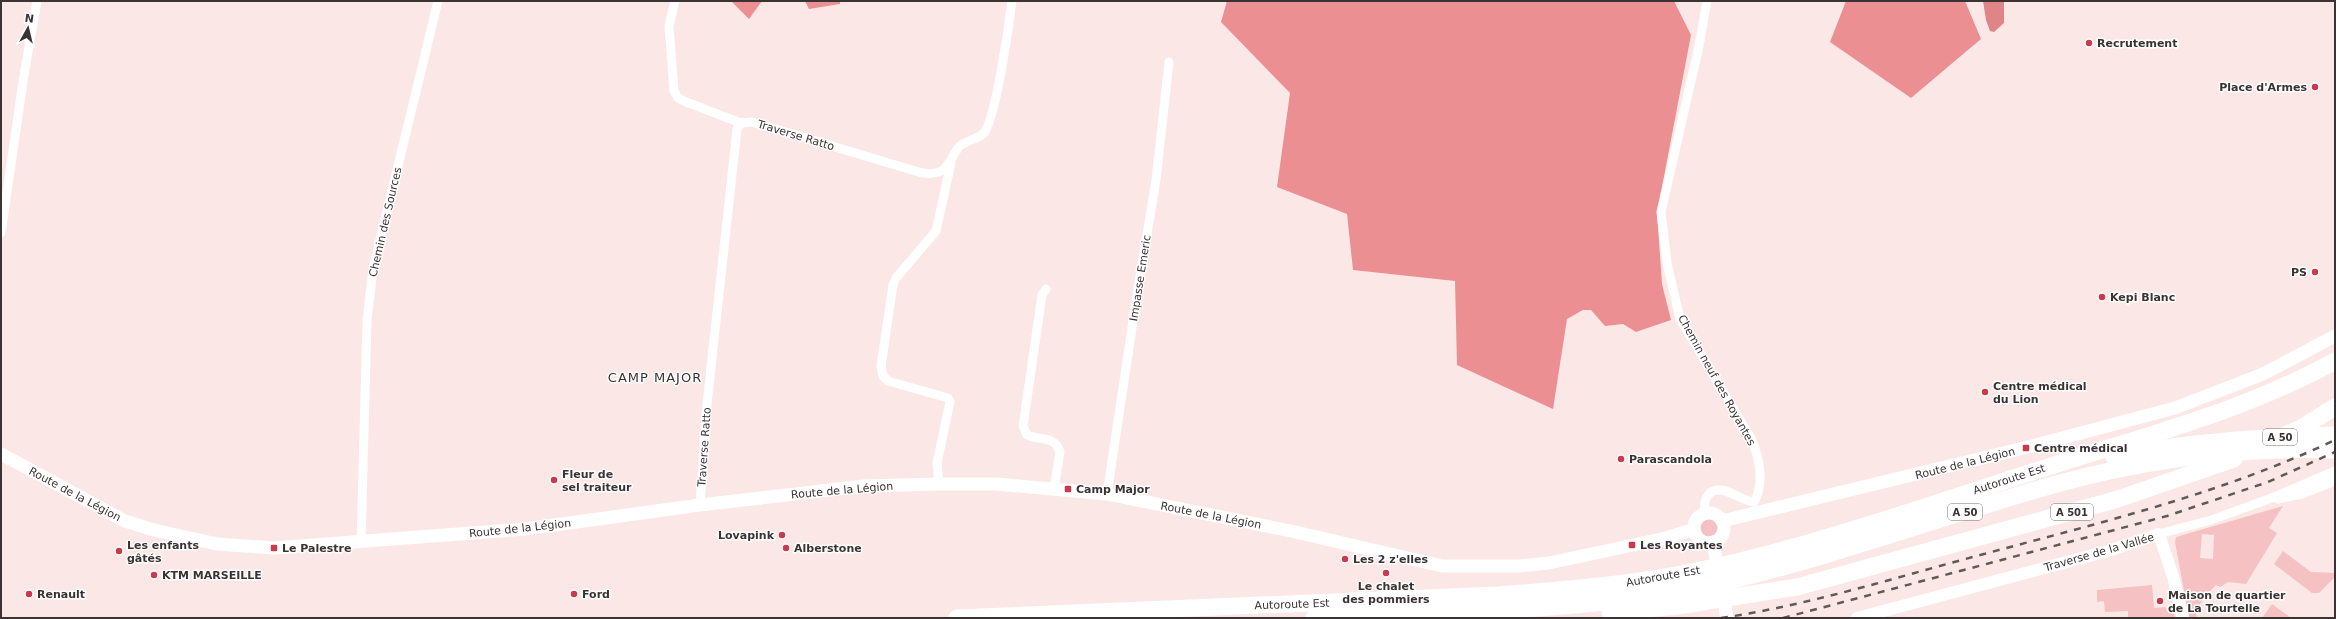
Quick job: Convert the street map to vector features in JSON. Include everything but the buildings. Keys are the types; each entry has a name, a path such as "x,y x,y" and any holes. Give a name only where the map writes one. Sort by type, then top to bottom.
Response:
{"highway":[{"name":"Autoroute Est","path":"1466,618 1624,611 1711,585 1728,564 1786,550 1858,528 2250,402 2335,361"},
{"name":"Autoroute Est","path":"957,618 1504,594 1611,585 1711,585 1733,598 1797,587 2115,500 2236,458 2301,428 2335,407"},
{"name":"A 50","path":"1858,528 2090,462 2144,450 2226,440 2335,436"},
{"name":"A 50","path":"1322,618 1542,608 1646,596 1730,581 1828,554 2061,483 2133,467 2203,456 2276,449 2335,450"},
{"name":"Autoroute Est","path":"1322,618 1413,618"}],"main road":[{"name":"Route de la Légion","path":"1722,521 2037,445 2175,408 2264,374 2335,336"},
{"name":"Route de la Légion","path":"1,454 126,521 183,538 237,546 284,548 525,529 700,505 864,486 939,484 1054,488 1107,494 1291,531 1416,560 1454,566 1519,566 1549,563 1675,535 1694,529"},
{"path":"1713,513 1722,521 1723,533 1713,542 1701,541 1695,534 1694,529 1696,520 1705,514 1713,513"},
{"path":"1713,542 1727,618"}],"street":[{"path":"1,233 38,1"},
{"name":"Chemin des Sources","path":"361,543 367,320 373,270 438,1"},
{"path":"675,1 669,26 674,91 678,98 686,102 741,123"},
{"path":"939,484 937,463 950,402 948,398 888,381 882,376 881,366 893,285 896,278 936,230 951,163 959,147 982,135 988,127 997,91 1012,1"},
{"name":"Chemin neuf des Royantes","path":"1705,514 1704,506 1707,496 1715,490 1723,489 1743,501 1754,502 1759,493 1760,476 1756,452 1752,440 1680,319 1667,263 1661,212 1699,46 1707,1"},
{"name":"Impasse Emeric","path":"1107,494 1156,180 1169,62"},
{"name":"Traverse Ratto","path":"700,505 708,398 737,129 741,123 752,122 922,173 939,172 951,163"},
{"path":"1046,289 1042,296 1023,426 1026,435 1052,441 1058,447 1060,452 1054,488"},
{"name":"Traverse de la Vallée","path":"1857,618 2108,551 2159,534 2211,520 2268,499 2335,471"},
{"path":"2268,499 2302,494 2335,481"},
{"path":"2159,534 2183,618"}],"shaded area":[{"path":"731,1 762,1 749,19"},
{"path":"805,1 840,1 840,4 809,9"},
{"path":"1227,1 1674,1 1691,35 1657,213 1662,284 1671,320 1636,332 1623,324 1605,326 1591,310 1583,310 1567,319 1553,409 1457,365 1455,281 1353,270 1347,214 1277,187 1290,93 1221,22"},
{"path":"1846,1 1965,1 1981,39 1911,98 1830,42"},
{"path":"1983,1 2004,1 2004,23 1994,32 1990,31 1986,20"},
{"path":"2283,506 2269,528 2277,533 2246,584 2228,582 2220,587 2216,585 2204,597 2196,612 2197,618 2189,618 2175,542 2176,537","holes":["2202,534 2214,535 2213,559 2200,558"]},
{"path":"1709,517 1716,520 1719,527 1716,534 1709,537 1702,534 1699,527 1702,520"},
{"path":"2283,551 2311,572 2335,573 2335,577 2319,593 2312,593 2274,564"},
{"path":"2152,585 2154,608 2165,607 2167,611 2173,611 2175,618 2128,618 2128,611 2105,612 2104,601 2097,602 2097,590"},
{"path":"2272,604 2291,618 2262,618"}],"railway":[{"path":"1721,618 1787,606 1820,598 2118,518 2250,476 2335,440"},
{"path":"1783,618 2167,516 2268,482 2335,452"}],"place":[{"name":"Recrutement","path":"2089,43"},
{"name":"Place d'Armes","path":"2315,87"},
{"name":"PS","path":"2315,272"},
{"name":"Kepi Blanc","path":"2102,297"},
{"name":"Centre médical du Lion","path":"1985,392"},
{"name":"Centre médical","path":"2026,448"},
{"name":"Parascandola","path":"1621,459"},
{"name":"Fleur de sel traiteur","path":"554,480"},
{"name":"Camp Major","path":"1068,489"},
{"name":"Lovapink","path":"782,535"},
{"name":"Les Royantes","path":"1632,545"},
{"name":"Le Palestre","path":"274,548"},
{"name":"Alberstone","path":"786,548"},
{"name":"Les enfants gâtés","path":"119,551"},
{"name":"Les 2 z'elles","path":"1345,559"},
{"name":"Le chalet des pommiers","path":"1386,573"},
{"name":"KTM MARSEILLE","path":"154,575"},
{"name":"Renault","path":"29,594"},
{"name":"Ford","path":"574,594"},
{"name":"Maison de quartier de La Tourtelle","path":"2160,601"}],"district":[{"name":"CAMP MAJOR","path":"655,377"}]}
